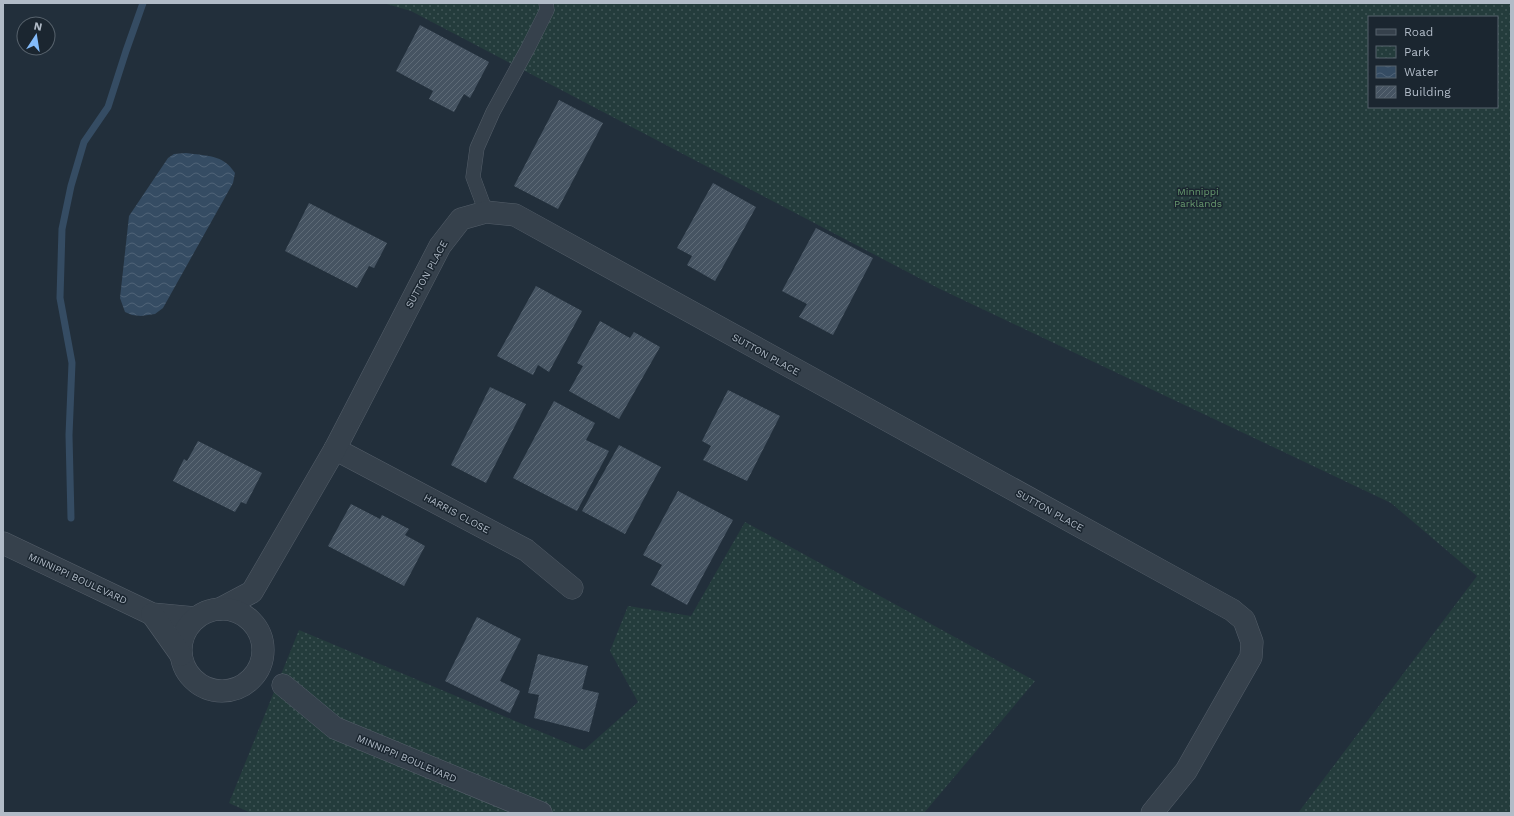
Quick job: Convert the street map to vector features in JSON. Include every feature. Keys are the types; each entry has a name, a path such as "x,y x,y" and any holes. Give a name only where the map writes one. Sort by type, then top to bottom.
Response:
{"street":[{"name":"SUTTON PLACE","path":"252,592 335,449 440,246 461,219 486,212 515,215 1232,610 1244,620 1252,642 1251,657 1186,770 1152,813"},
{"name":"HARRIS CLOSE","path":"335,449 526,550 572,588"},
{"name":"MINNIPPI BOULEVARD","path":"3,543 152,614 195,618"},
{"path":"220,609 233,610 246,616 255,625 262,637 264,650 261,664 254,676 244,684 231,690 218,690 205,687 194,679 185,668 181,655 182,642 186,629 195,618 207,612 220,609 252,592 255,625"},
{"name":"MINNIPPI BOULEVARD","path":"152,614 181,655"},
{"name":"MINNIPPI BOULEVARD","path":"283,685 335,728 542,813"}],"lane":[{"path":"486,212 473,177 477,148 493,112 547,10 546,3"}],"green space":[{"name":"Minnippi Parklands","path":"383,3 1511,3 1511,813 1298,813 1477,576 1391,503 938,288 411,11"},
{"path":"745,522 1035,681 924,813 251,813 229,803 299,630 584,750 638,702 610,651 628,606 691,616"}],"water":[{"path":"186,153 214,157 225,162 235,173 233,183 163,308 155,314 141,316 132,315 125,312 120,298 129,216 168,158 174,154"}],"building":[{"path":"420,25 489,62 470,98 464,94 454,112 429,99 433,91 396,71"},
{"path":"559,100 603,123 558,209 514,186"},
{"path":"713,183 756,207 715,281 687,265 692,256 677,248"},
{"path":"309,203 387,243 374,268 369,266 357,288 285,251"},
{"path":"816,228 873,258 833,335 799,317 807,304 782,291"},
{"path":"536,286 582,311 549,372 538,365 533,375 497,356"},
{"path":"600,321 630,338 634,332 660,347 619,419 569,391 583,366 577,363"},
{"path":"490,387 526,404 486,483 451,465"},
{"path":"728,390 780,416 747,481 703,460 711,446 702,441"},
{"path":"554,401 595,423 586,440 609,451 577,511 513,478"},
{"path":"198,441 262,473 246,504 241,502 235,512 173,481 184,459 187,461"},
{"path":"619,445 661,467 625,534 582,511"},
{"path":"678,491 733,520 687,605 651,585 662,565 643,555"},
{"path":"351,504 380,519 382,515 409,529 405,535 425,546 404,586 328,546"},
{"path":"477,617 521,639 500,681 520,691 510,713 445,681"},
{"path":"538,654 588,666 582,689 599,693 589,732 534,718 539,695 528,693"}],"waterway":[{"path":"71,518 69,435 72,363 60,298 62,229 71,186 84,142 108,107 143,3"}]}
